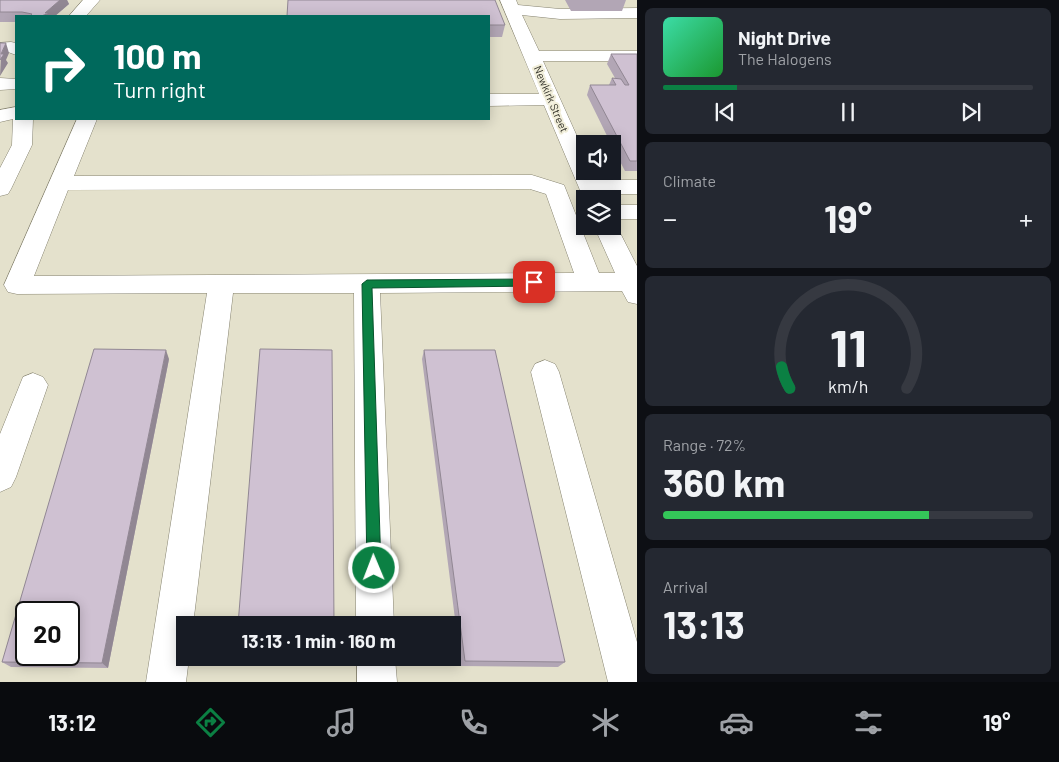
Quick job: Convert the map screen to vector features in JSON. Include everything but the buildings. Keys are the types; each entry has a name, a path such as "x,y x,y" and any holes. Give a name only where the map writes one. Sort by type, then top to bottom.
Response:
{"street":[{"path":"78,15 92,0"},
{"path":"633,0 636,4"},
{"path":"513,12 560,14 636,13"},
{"path":"513,12 636,26"},
{"name":"Newkirk Street","path":"513,12 591,190"},
{"path":"0,48 11,47 15,49"},
{"path":"532,56 636,56"},
{"path":"0,84 15,84"},
{"path":"490,100 551,99"},
{"path":"0,116 15,113"},
{"path":"0,189 22,145 23,120"},
{"path":"87,120 17,285 590,282 634,288"},
{"path":"60,183 532,182 556,190 590,282"},
{"path":"614,190 636,187"},
{"path":"621,212 636,212"},
{"path":"610,235 634,288"},
{"path":"166,682 221,284"},
{"path":"367,284 375,616"},
{"path":"545,372 628,682"},
{"path":"0,477 33,385"},
{"path":"376,666 377,682"}],"route":[{"path":"374,568 367,284 534,282"}]}
